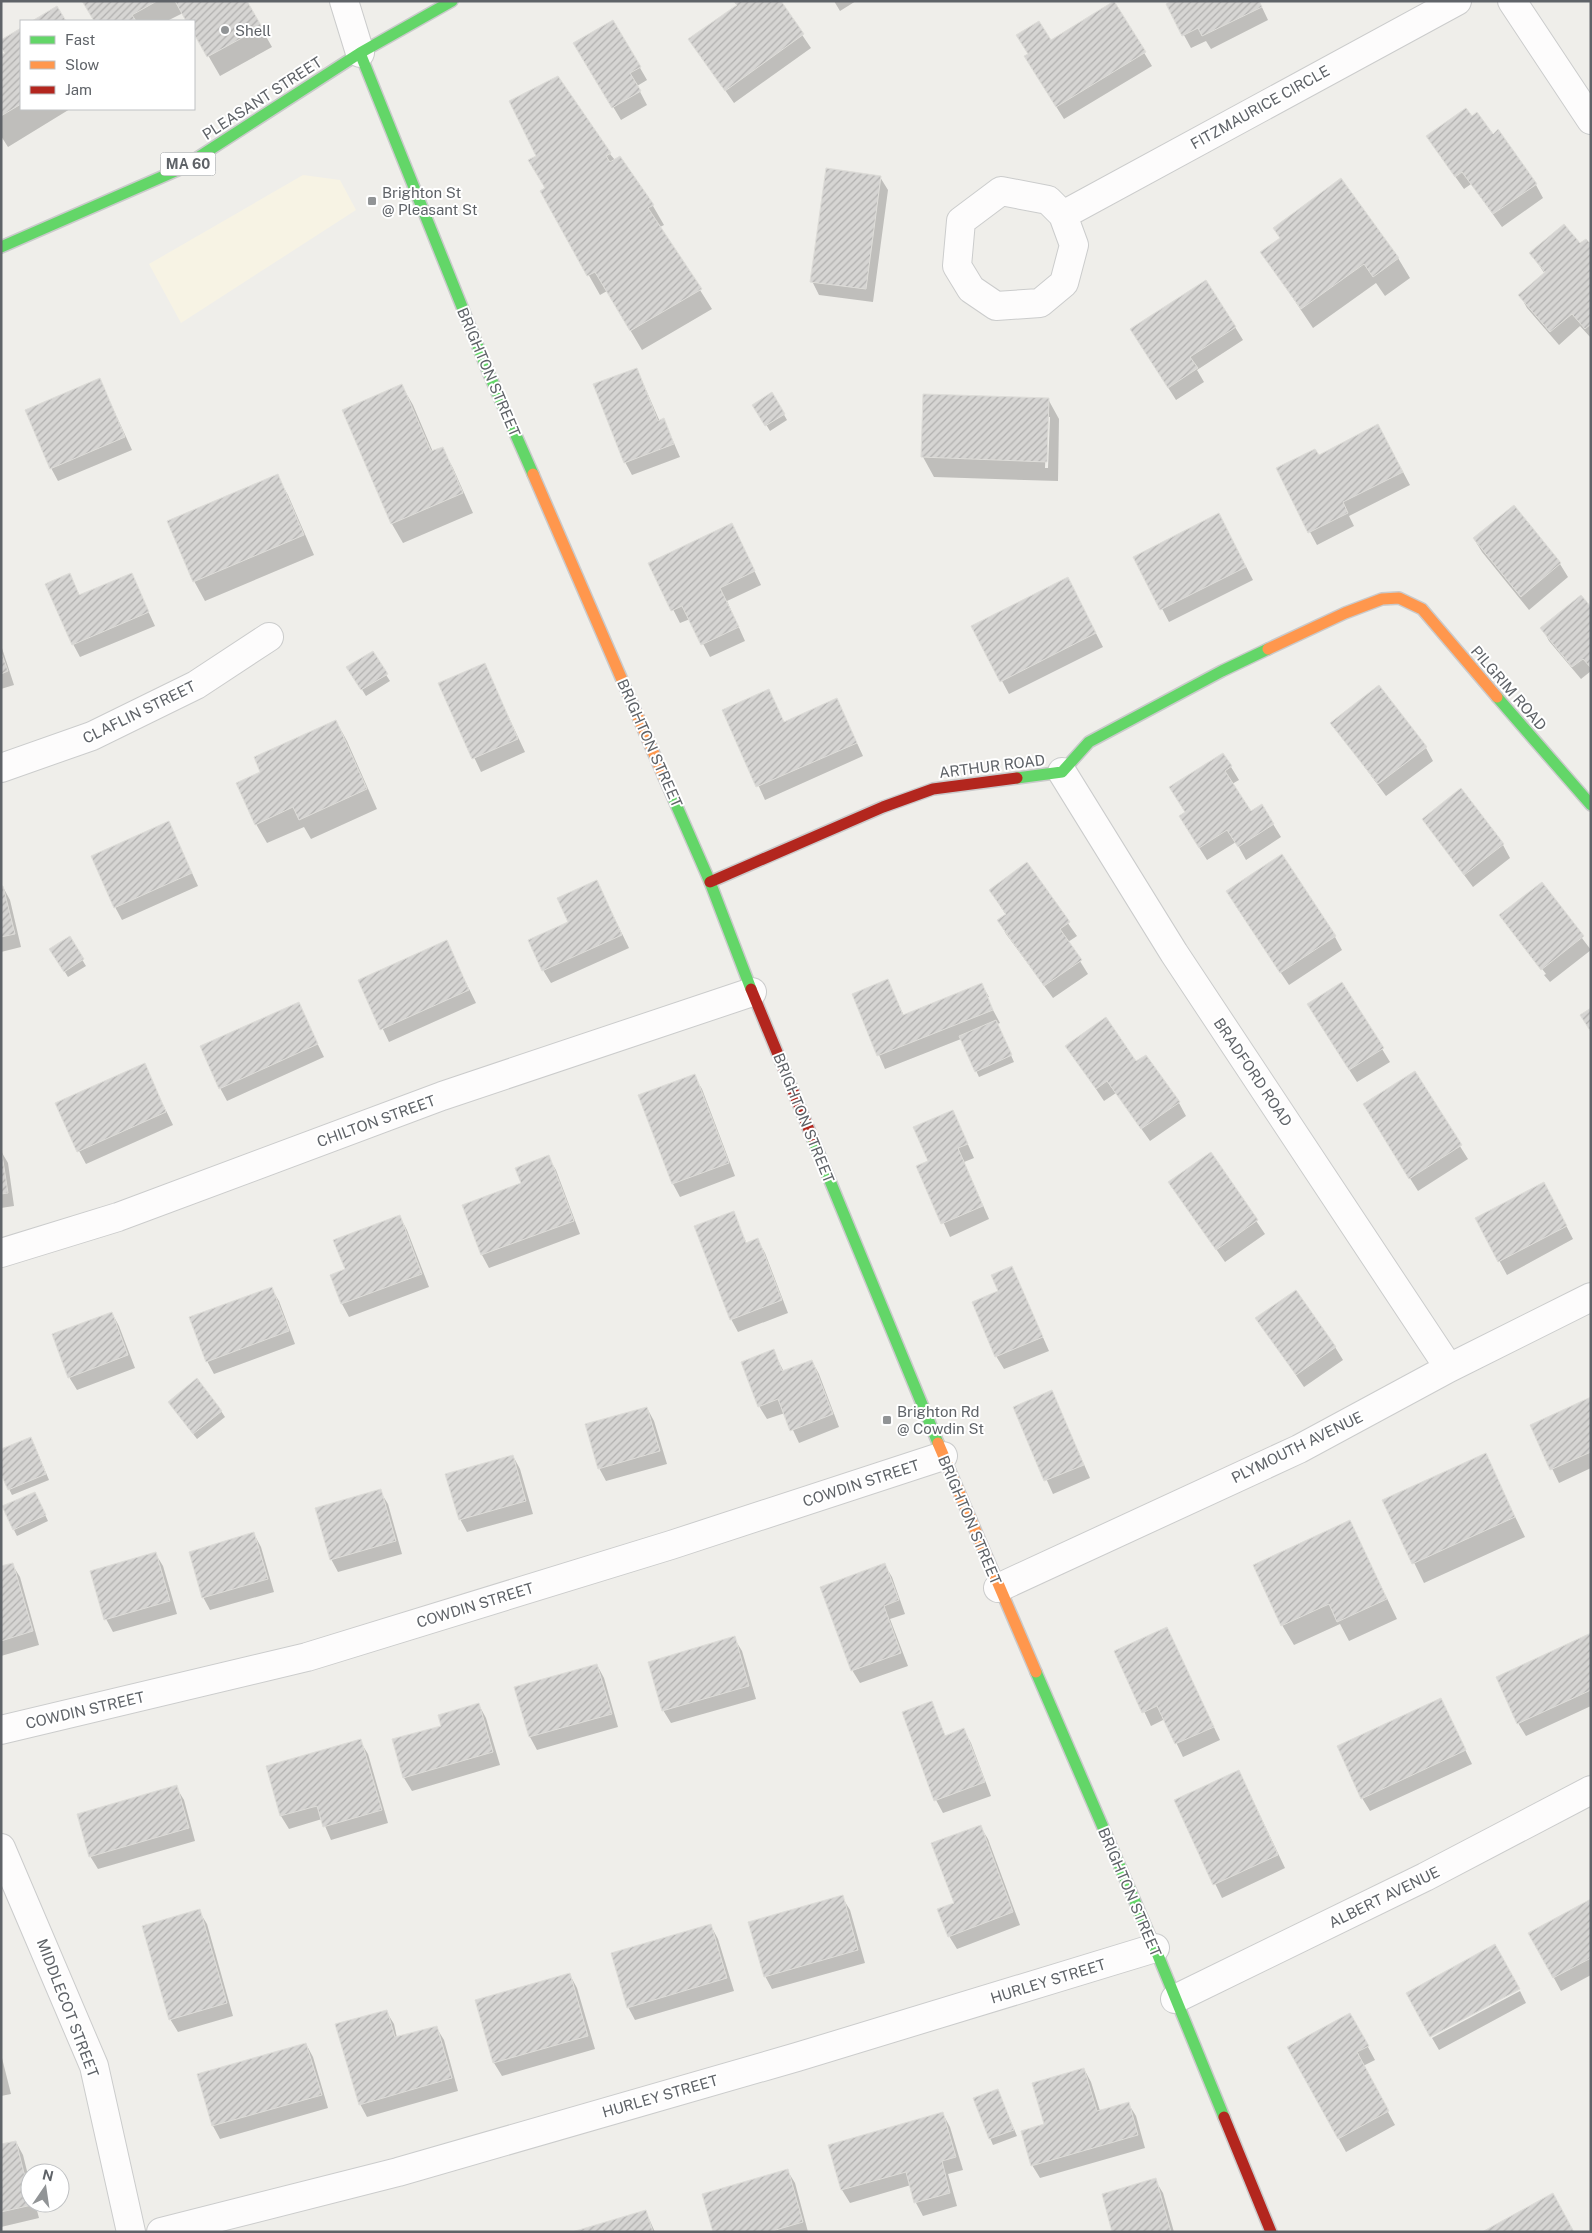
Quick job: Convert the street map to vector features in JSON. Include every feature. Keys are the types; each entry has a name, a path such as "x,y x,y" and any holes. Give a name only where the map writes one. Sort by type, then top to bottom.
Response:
{"main road":[{"name":"PLEASANT STREET","path":"1,247 180,169 360,53 452,1"},
{"name":"BRIGHTON STREET","path":"360,53 488,374 710,882 752,992 943,1456 998,1588 1155,1948 1174,1999 1271,2232"},
{"name":"ARTHUR ROAD","path":"710,882 883,807 933,789 1062,772 1089,742 1222,671 1345,613 1382,599 1399,598"},
{"name":"PILGRIM ROAD","path":"1399,598 1422,609 1591,805"}],"street":[{"name":"BRIGHTON STREET","path":"344,1 360,53"},
{"name":"FITZMAURICE CIRCLE","path":"1063,215 1458,1"},
{"path":"1512,1 1591,120"},
{"path":"1001,191 1048,200 1063,215 1074,245 1064,283 1040,303 996,306 971,290 957,266 961,221 1001,191"},
{"name":"CLAFLIN STREET","path":"1,768 92,736 196,685 269,637"},
{"name":"BRADFORD ROAD","path":"1062,772 1174,953 1449,1368"},
{"name":"CHILTON STREET","path":"1,1253 118,1217 442,1096 752,992"},
{"name":"PLYMOUTH AVENUE","path":"998,1588 1299,1449 1449,1368 1591,1297"},
{"name":"COWDIN STREET","path":"1,1730 307,1657 680,1542 943,1456"},
{"name":"ALBERT AVENUE","path":"1174,1999 1425,1877 1591,1790"},
{"name":"MIDDLECOT STREET","path":"1,1848 94,2066 131,2232"},
{"name":"HURLEY STREET","path":"161,2232 398,2172 797,2057 1155,1948"}],"shaded area":[{"path":"303,175 340,180 356,210 181,323 149,264"}],"building":[{"path":"82,1 157,1 132,15 135,20 93,20"},
{"name":"Shell","path":"175,1 247,1 262,27 207,57 195,36 195,20 185,20"},
{"path":"734,1 781,1 804,34 725,91 688,39 737,5"},
{"path":"1114,1 1146,52 1056,107 1024,56 1028,54 1016,35 1039,21 1051,40"},
{"path":"1171,1 1259,1 1262,7 1202,36 1198,28 1182,36 1166,4"},
{"path":"57,6 65,20 34,20"},
{"path":"613,20 641,67 630,73 641,91 612,108 573,43"},
{"path":"20,29 20,105 1,116 1,55 5,53 1,48 1,40"},
{"path":"558,76 611,153 606,156 610,162 620,156 654,205 648,208 702,289 630,331 595,272 587,276 540,191 545,188 528,160 536,156 509,101"},
{"path":"1466,108 1472,116 1477,112 1493,134 1498,129 1537,184 1493,214 1462,172 1455,177 1426,136"},
{"path":"826,168 881,176 866,289 810,282"},
{"path":"1341,178 1399,258 1373,277 1364,264 1301,309 1260,252 1280,238 1273,228"},
{"path":"1564,224 1580,243 1586,239 1591,244 1591,324 1585,329 1572,314 1550,332 1518,295 1545,272 1529,253"},
{"path":"1206,280 1236,327 1190,357 1198,368 1168,388 1130,329"},
{"path":"637,368 658,421 664,418 674,444 624,463 593,384"},
{"path":"100,378 125,437 50,469 25,410"},
{"path":"402,384 431,451 443,447 463,493 391,524 342,410"},
{"path":"772,392 785,414 765,426 752,405"},
{"path":"923,394 1049,398 1047,462 921,457"},
{"path":"1378,424 1403,472 1343,502 1348,513 1308,533 1276,468 1315,449 1319,455"},
{"path":"278,474 304,535 193,582 167,521"},
{"path":"1514,505 1561,563 1521,597 1473,538"},
{"path":"1219,513 1246,567 1160,610 1133,557"},
{"path":"732,523 755,571 720,588 739,627 701,645 682,606 671,611 648,563"},
{"path":"70,573 79,595 132,573 149,612 72,645 45,584"},
{"path":"1068,577 1096,633 1000,682 971,626"},
{"path":"1581,595 1591,607 1591,668 1583,659 1572,667 1540,628"},
{"path":"373,651 388,674 361,690 346,667"},
{"path":"1,652 8,671 1,674"},
{"path":"485,663 518,739 472,759 438,683"},
{"path":"1379,685 1427,747 1378,784 1330,723"},
{"path":"769,689 784,722 837,698 857,743 756,787 722,710"},
{"path":"336,720 367,789 299,820 293,807 255,825 236,783 260,772 254,757"},
{"path":"1223,753 1232,766 1225,771 1251,811 1262,804 1274,824 1238,847 1227,830 1199,848 1179,816 1185,812 1169,787"},
{"path":"1461,788 1504,844 1464,875 1422,819"},
{"path":"169,821 192,873 114,908 91,856"},
{"path":"1282,854 1336,936 1280,973 1226,891"},
{"path":"1027,862 1070,922 1060,929 1082,960 1044,986 997,920 1006,914 989,890"},
{"path":"597,880 622,935 542,971 528,940 568,922 557,898"},
{"path":"1542,882 1584,936 1541,970 1499,915"},
{"path":"1,886 3,886 15,934 1,937"},
{"path":"70,936 84,959 64,972 49,949"},
{"path":"447,940 469,990 380,1030 358,980"},
{"path":"888,979 903,1015 982,983 993,1010 877,1056 852,994"},
{"path":"1342,982 1384,1048 1349,1070 1307,1004"},
{"path":"299,1002 318,1044 219,1089 200,1046"},
{"path":"1591,1008 1591,1032 1580,1015"},
{"path":"1106,1017 1136,1061 1146,1055 1180,1102 1141,1129 1107,1081 1096,1089 1065,1046"},
{"path":"996,1020 1012,1055 975,1072 959,1036"},
{"path":"145,1063 166,1112 77,1152 55,1103"},
{"path":"1415,1071 1462,1145 1409,1179 1363,1104"},
{"path":"695,1074 729,1163 672,1184 638,1095"},
{"path":"953,1110 968,1144 958,1148 983,1206 941,1224 916,1166 928,1161 913,1127"},
{"path":"1,1148 8,1193 1,1194"},
{"path":"1211,1152 1258,1220 1216,1250 1168,1182"},
{"path":"549,1155 574,1221 481,1255 462,1205 521,1183 515,1168"},
{"path":"1544,1182 1567,1226 1498,1262 1475,1218"},
{"path":"734,1211 746,1243 758,1238 782,1300 730,1320 694,1226"},
{"path":"400,1215 422,1274 341,1304 330,1275 345,1269 333,1240"},
{"path":"1012,1266 1043,1337 995,1357 972,1302 998,1291 991,1275"},
{"path":"272,1287 289,1331 206,1362 189,1317"},
{"path":"1296,1290 1336,1347 1296,1375 1255,1318"},
{"path":"112,1312 128,1355 68,1378 52,1334"},
{"path":"774,1349 782,1371 812,1360 833,1414 790,1431 778,1399 758,1407 741,1362"},
{"path":"197,1378 222,1411 193,1434 168,1402"},
{"path":"1052,1390 1084,1465 1044,1481 1013,1407"},
{"path":"1591,1397 1591,1452 1550,1470 1530,1425"},
{"path":"647,1407 660,1451 598,1469 585,1424"},
{"path":"31,1437 46,1474 8,1490 1,1474 1,1449"},
{"path":"1486,1453 1515,1517 1412,1564 1382,1500"},
{"path":"513,1455 526,1501 459,1520 445,1474"},
{"path":"381,1489 396,1541 330,1560 315,1508"},
{"path":"35,1492 46,1515 13,1530 2,1506"},
{"path":"1350,1520 1387,1599 1337,1622 1329,1604 1281,1626 1253,1565"},
{"path":"254,1532 268,1579 202,1598 189,1552"},
{"path":"156,1552 170,1601 104,1620 90,1571"},
{"path":"13,1563 33,1631 1,1641 1,1566"},
{"path":"885,1563 899,1600 884,1606 901,1653 851,1671 820,1587"},
{"path":"1167,1627 1214,1727 1175,1744 1157,1706 1142,1713 1114,1651"},
{"path":"1591,1633 1591,1690 1517,1724 1496,1677"},
{"path":"735,1636 749,1686 662,1711 648,1662"},
{"path":"597,1664 612,1714 529,1737 514,1687"},
{"path":"1441,1698 1466,1750 1361,1799 1337,1746"},
{"path":"932,1701 945,1736 964,1728 985,1782 934,1801 902,1712"},
{"path":"479,1703 493,1752 403,1778 392,1739 441,1726 438,1715"},
{"path":"361,1739 382,1810 323,1827 317,1806 280,1816 266,1766"},
{"path":"1239,1770 1278,1855 1213,1885 1174,1800"},
{"path":"177,1785 189,1828 89,1857 77,1814"},
{"path":"981,1825 1013,1912 948,1937 937,1909 954,1903 931,1843"},
{"path":"843,1895 858,1950 764,1977 748,1922"},
{"path":"1591,1899 1591,1958 1553,1978 1528,1933"},
{"path":"200,1909 227,2003 169,2020 142,1926"},
{"path":"711,1924 727,1978 627,2008 611,1953"},
{"path":"1495,1944 1520,1989 1430,2037 1406,1993"},
{"path":"570,1973 588,2036 493,2063 475,2000"},
{"path":"387,2010 395,2037 437,2026 452,2078 359,2105 335,2024"},
{"path":"1350,2013 1369,2046 1357,2052 1389,2111 1338,2139 1287,2047"},
{"path":"306,2043 322,2095 212,2126 197,2074"},
{"path":"1084,2068 1097,2111 1129,2102 1138,2135 1031,2166 1021,2131 1044,2124 1032,2083"},
{"path":"998,2089 1014,2130 989,2139 973,2098"},
{"path":"943,2112 956,2157 942,2161 950,2193 914,2203 906,2172 841,2190 828,2145"},
{"path":"16,2141 22,2163 20,2208 1,2212 1,2144"},
{"path":"788,2169 803,2222 769,2232 713,2232 702,2194"},
{"path":"1156,2178 1171,2232 1112,2232 1102,2194"},
{"path":"1553,2193 1574,2232 1482,2232"},
{"path":"646,2210 653,2232 572,2232"}],"traffic: fast":[{"path":"1,247 180,169 360,53 452,1"},
{"path":"360,53 489,374 533,474"},
{"path":"1017,778 1062,772 1089,742 1222,671 1268,649"},
{"path":"1497,697 1591,805"},
{"path":"664,777 710,882 751,989"},
{"path":"812,1137 938,1443"},
{"path":"1036,1672 1155,1948 1224,2117"}],"traffic: slow":[{"path":"533,474 664,777"},
{"path":"1268,649 1345,613 1382,599 1399,598 1422,609 1497,697"},
{"path":"938,1443 1036,1672"}],"traffic: jam":[{"path":"710,882 883,807 933,789 1017,778"},
{"path":"751,989 812,1137"},
{"path":"1224,2117 1271,2232"}],"place":[{"name":"Shell","path":"225,30"},
{"name":"Brighton St @ Pleasant St","path":"372,201"},
{"name":"Brighton Rd @ Cowdin St","path":"887,1420"}]}
